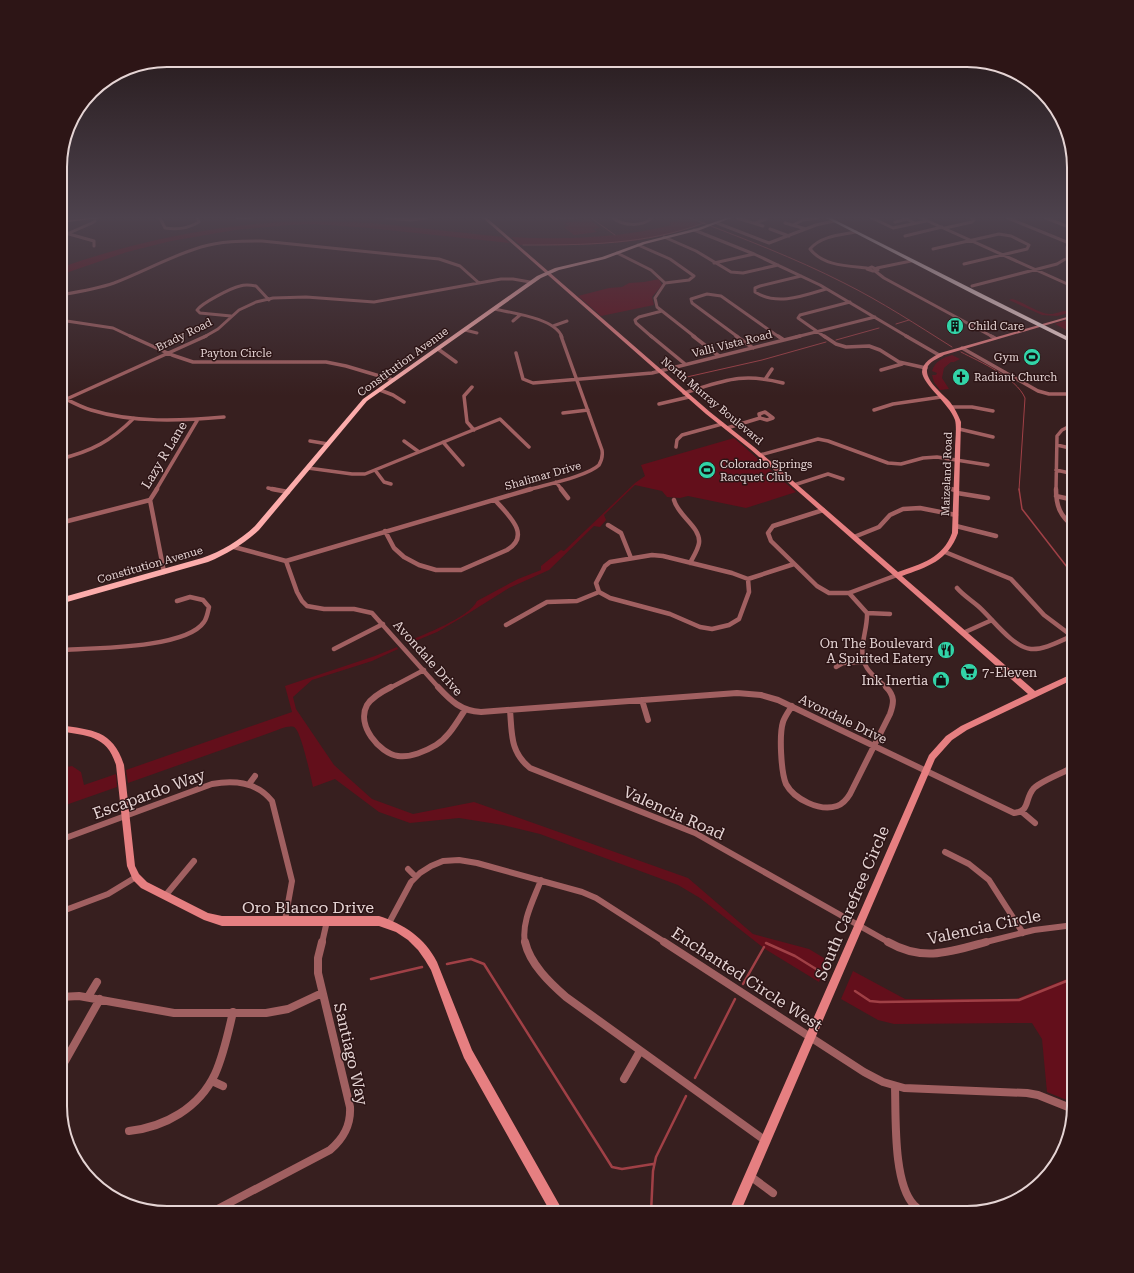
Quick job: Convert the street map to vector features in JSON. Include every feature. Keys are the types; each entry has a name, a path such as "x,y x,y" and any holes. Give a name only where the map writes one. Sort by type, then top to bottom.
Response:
{"highway":[{"path":"944,277 1067,338"},
{"path":"956,277 1067,333"}],"main road":[{"name":"North Murray Boulevard","path":"552,277 687,395 760,455 1034,695"},
{"name":"Constitution Avenue","path":"67,599 205,560 234,547 257,528 361,405 393,380 537,278"},
{"path":"926,368 929,362 939,355 1067,318"},
{"name":"Maizeland Road","path":"926,368 925,374 927,382 951,407 957,418 959,429 956,526 953,541 945,552"},
{"path":"897,575 929,562 945,552"},
{"name":"South Carefree Circle","path":"737,1206 925,770 937,750 956,733 972,724 1067,679"},
{"path":"67,729 98,736 114,748 120,765 130,858 136,877"},
{"name":"Oro Blanco Drive","path":"136,877 144,885 214,920 232,922 285,920 365,920 389,924 406,933 421,947 432,961 468,1054 554,1206"}],"street":[{"path":"67,293 109,284 125,277"},
{"path":"473,277 479,283"},
{"path":"660,277 664,283"},
{"path":"664,283 686,281 693,277"},
{"path":"796,277 756,288 755,292 762,297 772,300 826,288"},
{"path":"804,277 826,288 939,355"},
{"path":"883,277 995,338"},
{"path":"972,286 1006,277"},
{"path":"1053,277 1067,284"},
{"name":"Brady Road","path":"67,400 211,334 222,326 231,316 245,307 269,300 302,296 353,302 374,302 509,278 530,282"},
{"path":"664,283 655,298 656,304 662,311 719,356"},
{"path":"231,316 200,312 197,310 202,304 222,295 228,290 247,285 256,286 269,300"},
{"path":"753,348 692,303 691,299 700,295 712,294 721,296 784,340"},
{"path":"850,302 800,315 799,320 839,346 873,347 902,364 926,368"},
{"path":"494,309 520,315 553,326 567,321"},
{"path":"662,311 639,317 635,320 636,323 685,364"},
{"path":"513,321 520,315"},
{"name":"Valli Vista Road","path":"516,353 523,377 527,381 541,383 642,374 875,317"},
{"name":"Payton Circle","path":"67,321 113,328 186,360 208,363 332,363 393,380"},
{"name":"Shalimar Drive","path":"286,561 556,482 588,472 596,467 603,459 602,450 561,334 553,326"},
{"path":"464,330 477,333"},
{"path":"962,348 1038,390 1049,394 1067,394"},
{"path":"438,349 456,362"},
{"path":"881,370 902,364"},
{"path":"766,378 772,369"},
{"path":"659,404 731,378 752,376 783,383"},
{"path":"472,387 464,396 466,406 465,418 468,425 474,430"},
{"path":"380,390 393,395 404,402"},
{"path":"874,410 893,404 941,397"},
{"path":"67,400 94,411 134,418 198,419 224,417"},
{"path":"951,407 972,407 993,411"},
{"path":"563,413 588,410"},
{"path":"67,457 85,453 100,447 119,433 134,418"},
{"path":"308,468 365,474 500,418 529,447"},
{"path":"727,428 760,418"},
{"name":"Lazy R Lane","path":"164,572 150,500 198,419"},
{"path":"676,447 677,440 682,435 722,424"},
{"path":"1067,427 1058,433 1056,470 1056,505 1058,512 1067,521"},
{"path":"959,429 993,437"},
{"path":"760,455 818,439 828,440 892,466 930,457 943,457 988,465"},
{"path":"404,441 418,452"},
{"path":"310,442 328,444"},
{"path":"443,442 463,465"},
{"path":"1057,445 1067,447"},
{"path":"375,470 384,482 391,484"},
{"path":"1056,470 1067,472"},
{"path":"794,485 828,474 843,479"},
{"path":"556,482 568,498"},
{"path":"268,488 288,492"},
{"path":"945,488 988,498"},
{"path":"1056,496 1067,498"},
{"path":"67,520 150,500"},
{"path":"385,531 398,553 413,562 442,571 466,569 506,550 517,541 519,535 516,528 495,500"},
{"path":"674,500 677,510 696,531 699,537 699,542 690,563"},
{"path":"898,504 903,509"},
{"path":"854,537 879,527 890,515 903,509 920,508 956,514"},
{"path":"823,510 777,525 769,530 768,536 771,541 817,586 834,594 849,593 897,575"},
{"path":"608,525 620,533 631,558"},
{"path":"956,526 996,536"},
{"path":"234,547 286,561"},
{"path":"945,552 1010,579 1044,615 1067,632"},
{"path":"748,580 749,592 739,619 729,625 712,629 700,627 670,614 610,598 599,592 596,586 596,579 605,566 614,560 656,555 732,573 748,580 794,564"},
{"name":"Avondale Drive","path":"286,561 300,598 305,605 325,610 346,608 363,609 372,613 455,704 465,710 477,713 746,693 768,696 1014,812 1022,812 1035,823"},
{"path":"957,588 1011,638 1026,648 1034,649 1067,638"},
{"path":"506,625 547,602 577,601 599,592"},
{"path":"792,706 782,725 784,778 790,789 808,802 829,808 835,807 844,802 874,746 894,701 888,689 863,662 867,613 849,593"},
{"path":"67,650 130,647 151,644 190,633 200,627 207,619 209,607 205,601 192,597 177,601"},
{"path":"867,613 890,614"},
{"path":"963,633 992,620"},
{"path":"334,649 383,624"},
{"path":"836,668 843,663 863,662"},
{"path":"424,670 380,694 367,705 365,725 384,751 394,755 405,755 435,746 444,739 465,710"},
{"path":"642,700 648,720"},
{"name":"Valencia Road","path":"510,710 514,750 520,760 530,768 695,833 768,873 858,926"},
{"path":"1022,812 1025,809 1028,796 1035,788 1067,771"},
{"path":"249,784 255,776"},
{"name":"Escapardo Way","path":"67,837 220,782 234,781 249,784 266,793 274,806 292,881 285,920"},
{"path":"945,852 969,864 989,880 1023,933"},
{"name":"Enchanted Circle West","path":"389,924 404,892 415,876 437,863 456,860 477,863 541,880 582,892 596,898 875,1079 895,1087 1027,1093 1038,1095 1067,1106"},
{"path":"165,896 194,861"},
{"path":"408,869 415,876"},
{"path":"67,909 108,894 136,877"},
{"path":"541,880 525,929 524,937 530,955 558,991 766,1141"},
{"name":"Santiago Way","path":"223,1206 330,1150 337,1144 347,1130 350,1122 350,1106 322,993 317,966 327,920"},
{"name":"Valencia Circle","path":"858,926 900,949 927,955 940,954 1023,933 1067,926"},
{"path":"88,997 97,982"},
{"path":"67,996 88,997 164,1012 270,1012 283,1011 322,993"},
{"path":"67,1058 100,999"},
{"path":"129,1130 147,1129 184,1111 201,1097 212,1081 233,1012"},
{"path":"624,1079 640,1051"},
{"path":"212,1081 223,1086"},
{"path":"895,1087 901,1178 910,1200 914,1206"},
{"path":"750,1176 773,1193"}],"shaded area":[{"path":"659,279 662,285 652,297 654,305 601,316 578,296 609,288 622,287 629,283"},
{"path":"1012,299 1021,302 1035,310 1045,313 1053,314 1067,311 1067,314 1057,316 1042,315 1009,300"},
{"path":"1067,320 1067,330 1055,324"},
{"path":"952,355 960,359 951,362 944,368 942,378 949,389 940,390 934,382 932,375 936,375 937,373 932,371 933,368 937,362"},
{"name":"Colorado Springs Racquet Club","path":"734,438 796,492 746,508 688,496 680,498 667,497 662,491 635,485 604,515 606,520 600,527 594,526 549,570 509,588 437,632 408,644 406,642 445,625 473,607 477,601 518,579 541,570 541,566 561,550 564,551 635,483 645,476 641,465"},
{"path":"397,647 398,649 372,661 312,680 293,697 296,709 334,765 372,799 413,814 474,802 688,878 753,934 809,949 829,961 819,982 765,949 700,898 678,885 540,834 503,825 459,818 410,823 379,812 335,779 313,787 303,745 297,730 294,727 283,728 128,783 126,770 292,712 285,686 375,656"},
{"path":"72,766 81,772 84,785 116,774 117,787 67,805 67,767"},
{"path":"853,971 905,999 1016,999 1067,979 1067,1100 1047,1092 1042,1039 1032,1023 894,1024 878,1020 841,999"}],"waterway":[{"path":"832,277 858,290 909,320"},
{"path":"896,324 909,320"},
{"path":"909,320 952,347"},
{"path":"836,340 879,328"},
{"path":"678,379 762,360 826,342"},
{"path":"961,352 987,365 1006,377 1014,383 1025,398 1019,489"},
{"path":"1019,489 1022,509 1067,567"},
{"path":"766,943 795,956 816,969"},
{"path":"743,984 764,947"},
{"path":"447,964 471,959 484,964 612,1167 622,1169 653,1164"},
{"path":"371,979 422,967"},
{"path":"855,991 870,1001 880,1002 1019,1000 1067,981"},
{"path":"695,1078 735,999"},
{"path":"651,1206 653,1171 656,1157 686,1096"}],"place":[{"name":"Child Care","path":"955,326"},
{"name":"Gym","path":"1032,357"},
{"name":"Radiant Church","path":"961,377"},
{"name":"Colorado Springs Racquet Club","path":"707,470"},
{"name":"On The Boulevard A Spirited Eatery","path":"946,650"},
{"name":"7-Eleven","path":"969,672"},
{"name":"Ink Inertia","path":"941,680"}]}
